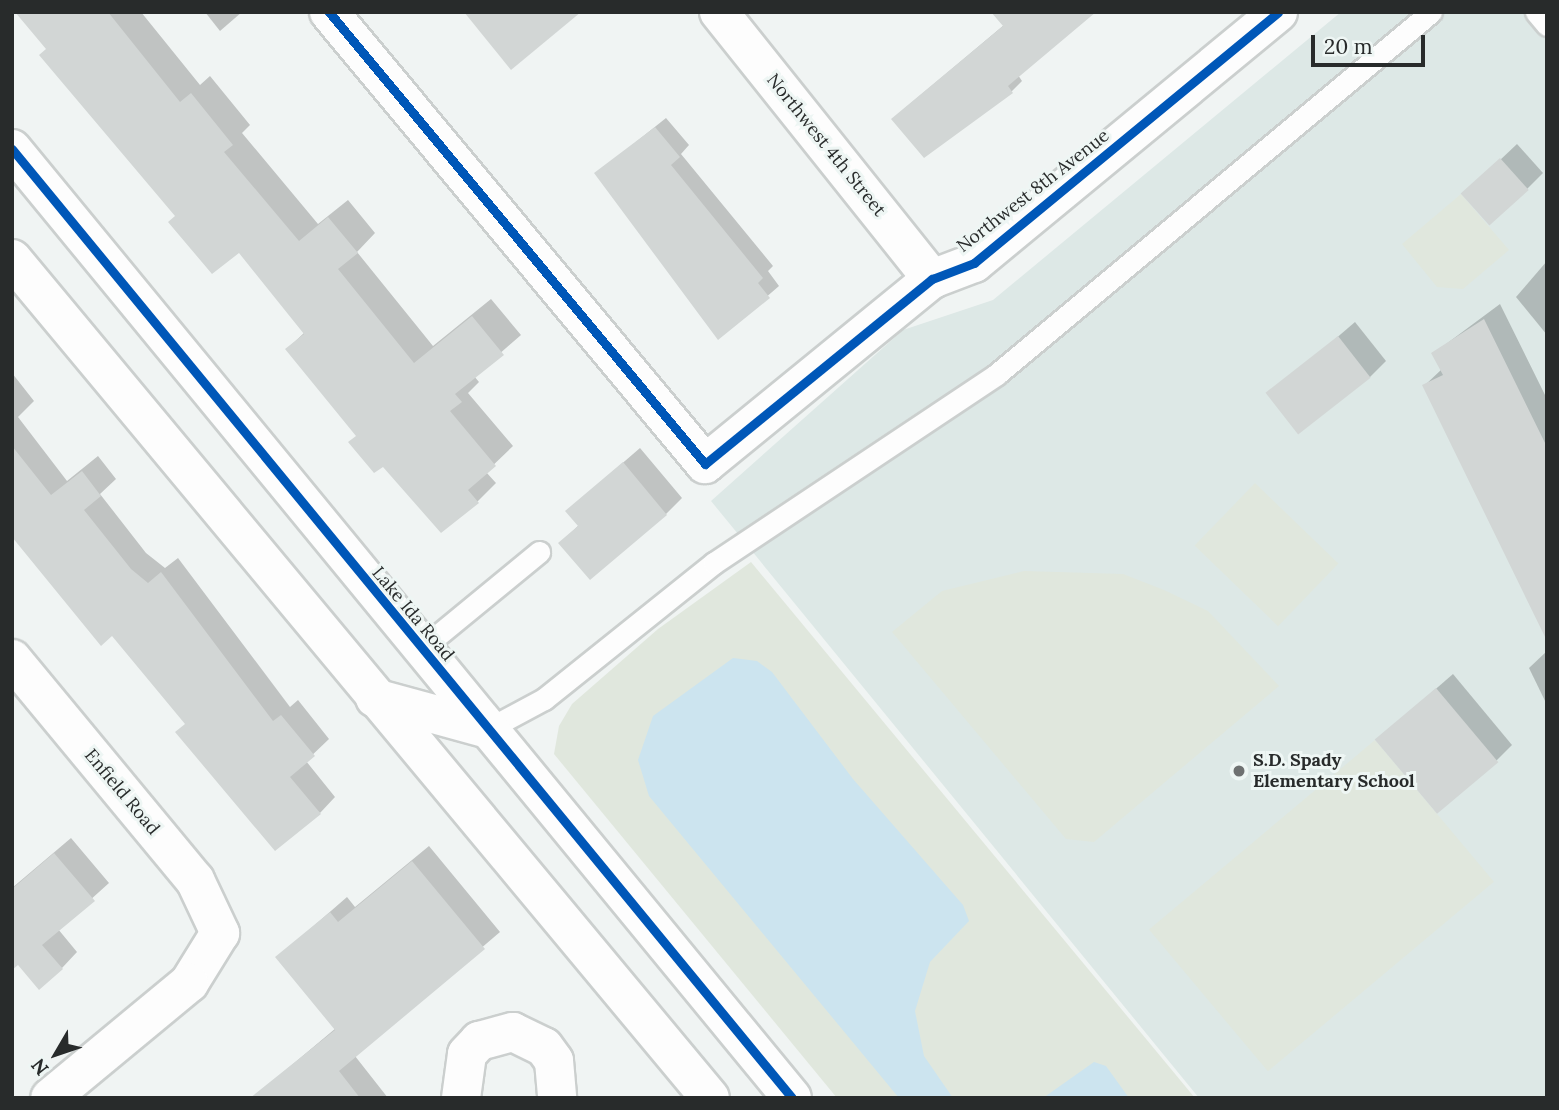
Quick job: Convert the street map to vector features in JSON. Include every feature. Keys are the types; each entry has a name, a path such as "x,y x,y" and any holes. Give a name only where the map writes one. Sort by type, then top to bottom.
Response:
{"street":[{"name":"Northwest 8th Avenue","path":"329,12 705,464 932,279 974,262 1278,12"},
{"name":"Northwest 4th Street","path":"719,12 932,279"},
{"name":"Lake Ida Road","path":"13,151 792,1098"},
{"path":"12,259 374,698 710,1098"},
{"name":"Enfield Road","path":"12,659 195,880 220,933 189,983 50,1098"},
{"path":"374,698 488,729"},
{"path":"461,1098 460,1070 467,1054 479,1041 513,1032 537,1042 554,1061 557,1098"}],"lane":[{"path":"488,729 544,699 714,563 997,374 1431,12"},
{"path":"1536,12 1547,25"},
{"path":"421,649 539,552"}],"shaded area":[{"name":"S.D. Spady Elementary School","path":"1341,12 1547,12 1547,1098 1199,1098 711,501 903,330 993,300"},
{"path":"1461,194 1509,250 1463,289 1437,287 1402,244"},
{"path":"1255,483 1338,564 1278,626 1195,546"},
{"path":"751,562 1195,1098 837,1098 554,754 559,726 572,704 658,629"},
{"path":"1024,571 1123,574 1164,590 1208,611 1279,686 1094,842 1066,839 892,632 942,591"},
{"path":"1375,740 1494,882 1268,1071 1149,930"}],"water":[{"path":"733,658 757,661 772,672 853,779 963,905 969,921 930,962 915,1011 924,1056 953,1098 899,1098 649,796 638,760 653,716"},
{"path":"1094,1062 1106,1066 1129,1098 1043,1098"}],"building":[{"path":"15,12 108,12 180,102 191,93 233,145 224,152 299,241 328,217 358,253 338,269 414,363 472,316 504,355 455,394 462,402 450,411 496,466 468,490 479,503 441,533 383,467 374,473 348,442 356,436 285,349 304,334 239,253 212,274 168,222 175,216 39,55 46,49"},
{"path":"464,12 581,12 511,70"},
{"path":"991,12 1096,12 1008,86 1013,93 924,158 891,119 1003,26"},
{"path":"655,127 680,157 671,165 763,278 758,283 770,298 718,340 594,173"},
{"path":"1500,158 1529,190 1489,225 1461,193"},
{"path":"1484,319 1547,447 1547,641 1422,385 1443,375 1431,353"},
{"path":"1338,336 1371,378 1298,434 1266,393"},
{"path":"12,446 51,495 82,471 101,496 84,510 131,569 148,583 161,572 273,721 281,715 315,756 290,777 321,814 275,851 175,732 185,724 112,636 101,646 12,537"},
{"path":"623,462 667,515 590,580 558,543 578,526 565,511"},
{"name":"S.D. Spady Elementary School","path":"1436,688 1498,762 1437,814 1375,739"},
{"path":"54,853 95,901 42,945 63,969 39,990 18,965 12,970 12,889"},
{"path":"412,861 485,949 339,1071 360,1098 250,1098 335,1030 275,957 330,912 338,922"}],"cycle path":[{"path":"329,12 705,464 932,279 974,263 1278,12"},
{"path":"12,149 792,1098"}],"place":[{"name":"S.D. Spady Elementary School","path":"1239,771"}]}
